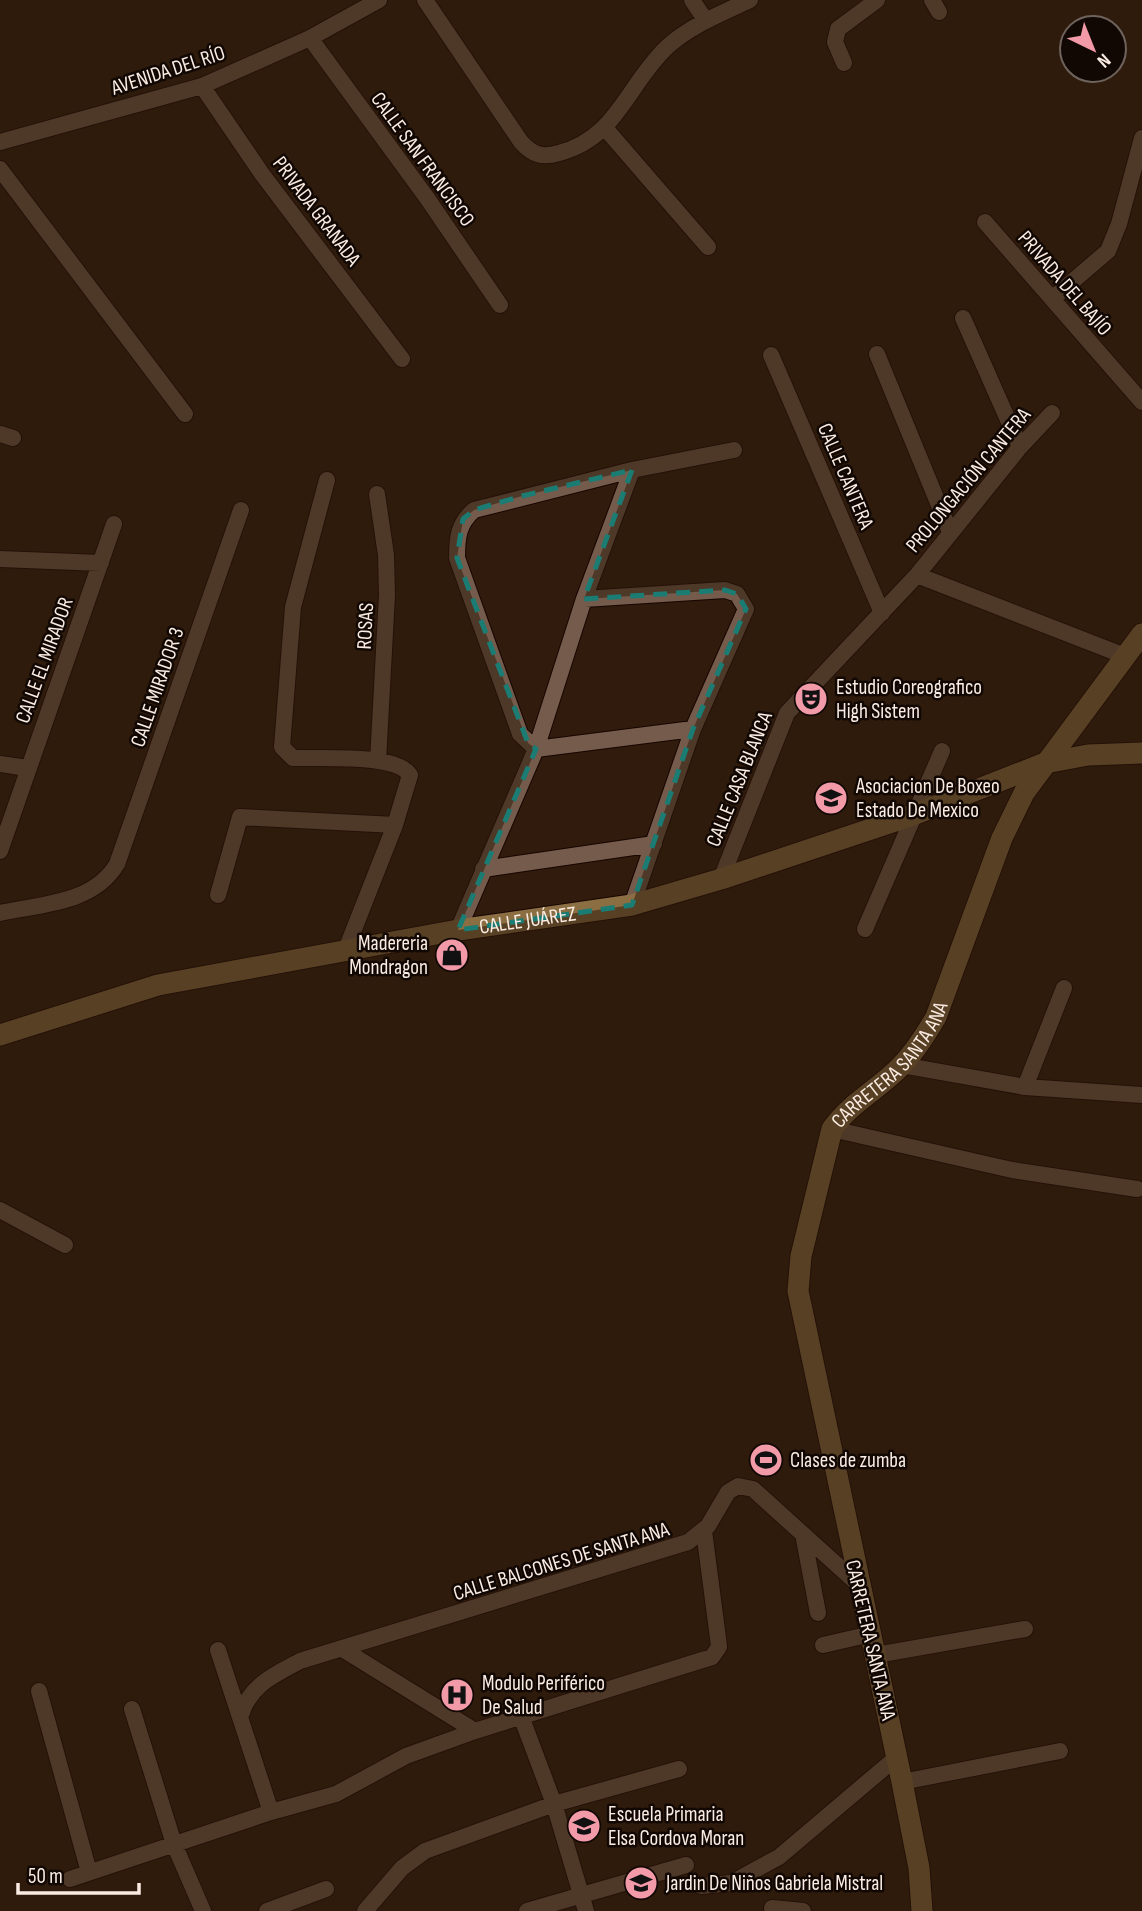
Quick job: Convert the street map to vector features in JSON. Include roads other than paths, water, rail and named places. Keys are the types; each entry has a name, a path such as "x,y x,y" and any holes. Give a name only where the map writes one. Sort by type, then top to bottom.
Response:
{"main road":[{"name":"CARRETERA SANTA ANA","path":"922,1911 919,1868 897,1757 858,1584 798,1291 802,1256 832,1129 842,1115 902,1065 936,1017 1002,838 1024,793 1142,634"},
{"name":"CALLE JUÁREZ","path":"0,1035 158,985 458,930 632,905 721,879 913,815 1045,763 1088,755 1142,753"}],"street":[{"name":"AVENIDA DEL RÍO","path":"0,147 202,86 310,38 379,0"},
{"path":"425,0 522,142 538,155 549,156 589,143 605,128 664,50 706,21 750,0"},
{"path":"691,0 706,21"},
{"path":"844,63 835,42 838,29 877,0"},
{"name":"CALLE SAN FRANCISCO","path":"310,38 428,198 500,305"},
{"name":"PRIVADA GRANADA","path":"202,86 262,174 402,359"},
{"path":"605,128 708,247"},
{"path":"1052,299 1108,251 1119,224 1142,138"},
{"path":"0,169 185,414"},
{"name":"PRIVADA DEL BAJÍO","path":"985,222 1142,402"},
{"path":"963,318 1020,447"},
{"path":"877,354 950,533"},
{"name":"CALLE CANTERA","path":"771,355 882,613"},
{"name":"PROLONGACIÓN CANTERA","path":"917,575 1020,447 1052,413"},
{"path":"536,749 520,734 457,558 458,535 463,519 474,510 632,470 734,450"},
{"path":"458,930 536,749 584,599 632,470"},
{"path":"327,480 293,607 282,747 293,758 378,761 403,767 410,775 395,825 345,951"},
{"name":"ROSAS","path":"377,494 386,555 387,595 378,761"},
{"name":"CALLE MIRADOR 3","path":"0,913 86,894 109,877 117,864 241,510"},
{"name":"CALLE EL MIRADOR","path":"0,851 114,524"},
{"path":"0,559 101,563"},
{"path":"917,575 1125,656"},
{"name":"CALLE CASA BLANCA","path":"721,879 787,713 917,575"},
{"path":"584,599 724,590 743,600 746,609 693,729 632,905"},
{"path":"536,749 693,729"},
{"path":"865,929 942,751"},
{"path":"0,764 27,768"},
{"path":"218,895 240,817 395,825"},
{"path":"483,869 654,844"},
{"path":"1026,1087 1064,988"},
{"path":"902,1065 1026,1087 1142,1095"},
{"path":"832,1129 1012,1170 1137,1189"},
{"path":"0,1210 65,1245"},
{"name":"CALLE BALCONES DE SANTA ANA","path":"241,1714 247,1697 278,1673 300,1661 344,1650 669,1550 704,1531 728,1492 743,1485 753,1489 858,1584"},
{"path":"70,1879 271,1812 336,1794 406,1756 475,1731 707,1660 717,1653 718,1637 704,1531"},
{"path":"803,1534 818,1613"},
{"path":"823,1644 873,1644 1025,1629"},
{"path":"218,1650 271,1812"},
{"path":"344,1650 475,1731"},
{"path":"39,1691 89,1872"},
{"path":"132,1709 174,1844 203,1911"},
{"path":"521,1716 554,1804 584,1903"},
{"path":"902,1782 1060,1751"},
{"path":"701,1886 731,1883 779,1857 897,1757"},
{"path":"365,1911 414,1857 554,1804 679,1769"},
{"path":"527,1911 584,1903 686,1865"},
{"path":"267,1911 326,1889"},
{"path":"772,1908 803,1911"}],"place":[{"name":"Estudio Coreografico High Sistem","path":"811,699"},
{"name":"Asociacion De Boxeo Estado De Mexico","path":"831,798"},
{"name":"Madereria Mondragon","path":"452,955"},
{"name":"Clases de zumba","path":"766,1460"},
{"name":"Modulo Periférico De Salud","path":"457,1695"},
{"name":"Escuela Primaria Elsa Cordova Moran","path":"584,1826"},
{"name":"Jardin De Niños Gabriela Mistral","path":"641,1883"}]}
